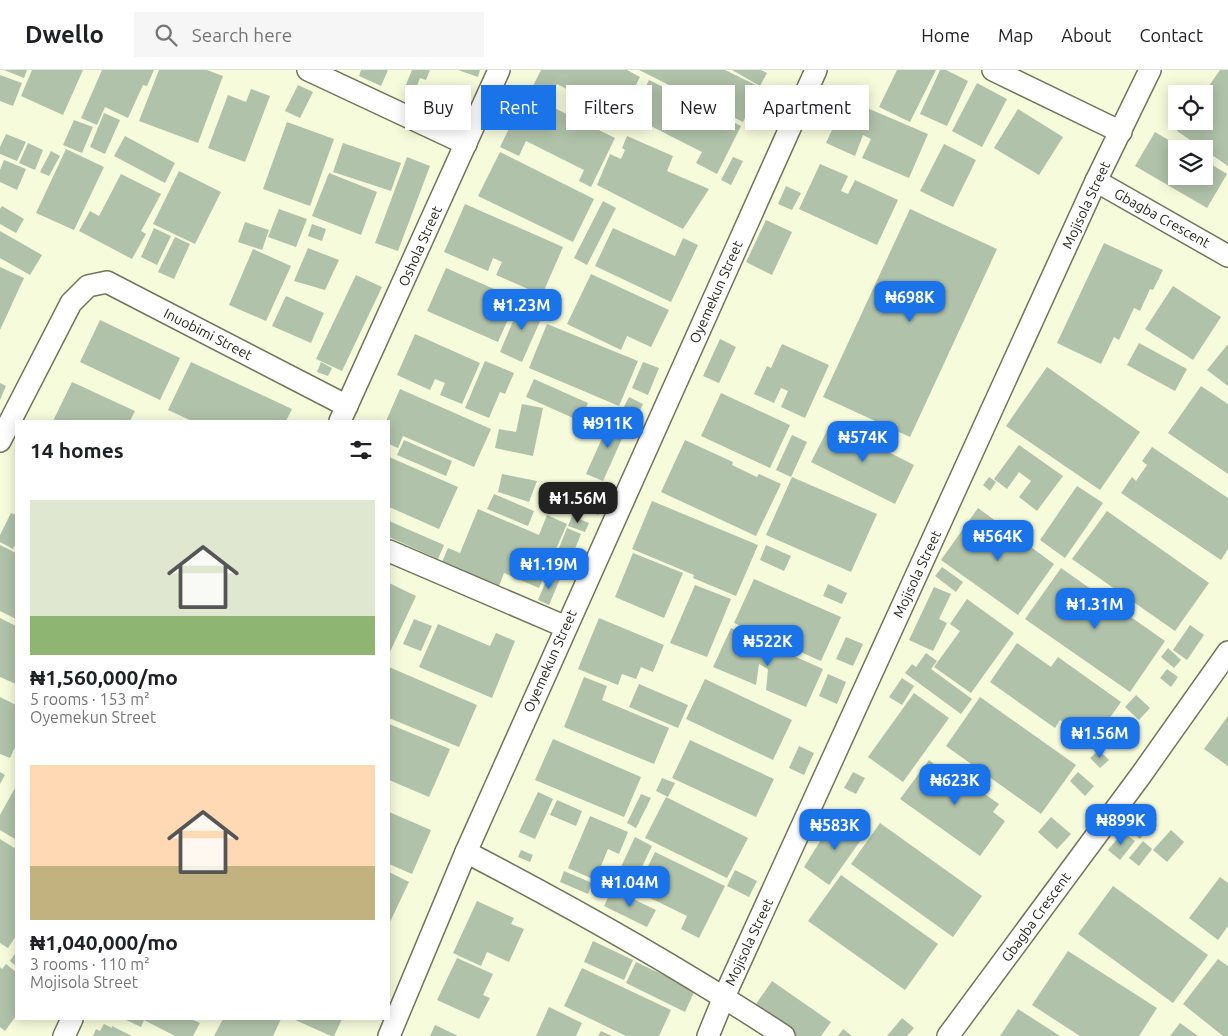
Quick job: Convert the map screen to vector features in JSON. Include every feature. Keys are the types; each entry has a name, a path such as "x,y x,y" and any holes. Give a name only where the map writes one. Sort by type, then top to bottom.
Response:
{"street":[{"path":"308,70 466,144"},
{"name":"Oshola Street","path":"343,413 499,70"},
{"name":"Oyemekun Street","path":"389,1036 466,852 816,70"},
{"path":"993,70 1121,132"},
{"name":"Mojisola Street","path":"708,1036 724,997 1096,181 1150,70"},
{"name":"Gbagba Crescent","path":"1096,181 1228,256"},
{"name":"Inuobimi Street","path":"0,441 71,303 88,286 107,282 343,413"},
{"path":"390,550 566,627"},
{"name":"Gbagba Crescent","path":"948,1036 1141,776 1228,652"},
{"name":"Mojisola Street","path":"466,852 530,885 724,997"},
{"path":"724,997 784,1036"},
{"path":"64,1036 72,1020"}],"building":[{"path":"4,70 27,70 24,78"},
{"path":"32,70 83,70 63,115 21,96"},
{"path":"102,70 154,70 147,86 143,85 128,118 105,107 97,125 81,118"},
{"path":"159,70 207,70 223,76 198,143 139,121"},
{"path":"361,70 388,70 381,86 359,76"},
{"path":"412,70 430,70 426,80 420,78 417,85 406,85"},
{"path":"458,70 480,70 478,77"},
{"path":"541,70 627,70 640,77 636,85 566,85 566,89 557,84 556,86 534,85"},
{"path":"639,70 725,70 756,85 745,85 745,118 743,122 735,118 735,85 669,85"},
{"path":"732,70 761,70 767,73 761,85"},
{"path":"897,70 936,70 910,122 879,107"},
{"path":"940,70 946,70 968,81 947,126 920,114"},
{"path":"1220,70 1228,70 1228,166 1213,156 1213,140 1190,140 1177,131 1213,130 1213,85 1210,85"},
{"path":"0,75 22,83 13,106 0,101"},
{"path":"649,80 662,86 662,130 735,130 735,123 741,126 717,174 696,163 702,152 652,127 652,85 646,85"},
{"path":"977,83 1007,99 982,147 952,131"},
{"path":"298,85 313,92 300,118 285,111"},
{"path":"251,89 270,96 245,162 208,148 228,95 246,102"},
{"path":"556,109 566,114 566,130 599,130 615,138 591,187 579,181 584,170 526,141 519,156 500,147 508,130 556,130"},
{"path":"869,109 928,134 909,178 862,158 871,139 863,135 855,156 826,143 832,130 869,130"},
{"path":"1018,109 1063,137 1039,175 994,148"},
{"path":"104,113 120,120 105,154 90,147"},
{"path":"74,120 93,127 82,153 63,145"},
{"path":"287,122 334,139 310,206 263,189"},
{"path":"1155,132 1169,140 1168,185 1213,185 1213,165 1227,174 1207,208 1135,166"},
{"path":"6,134 26,142 17,161 0,154 0,147"},
{"path":"125,136 175,163 165,183 114,156"},
{"path":"627,136 673,156 667,171 709,189 683,229 597,185 610,154 621,159 625,150 622,148"},
{"path":"28,143 43,150 35,170 19,163"},
{"path":"343,143 401,163 391,191 333,172"},
{"path":"944,144 976,160 953,207 920,191"},
{"path":"66,149 104,167 74,230 36,213"},
{"path":"51,151 60,156 49,176 40,172"},
{"path":"500,152 594,199 573,242 478,196"},
{"path":"407,157 430,166 398,251 375,243"},
{"path":"733,157 743,161 731,185 721,180"},
{"path":"4,160 26,169 17,190 0,182 0,170"},
{"path":"820,164 848,176 841,191 848,194 855,180 898,200 877,245 799,209"},
{"path":"179,171 221,192 195,244 153,224"},
{"path":"329,173 377,192 361,235 312,216"},
{"path":"121,174 161,194 141,231 146,234 132,259 79,231 90,211 99,216"},
{"path":"786,186 801,193 792,210 778,204"},
{"path":"603,201 616,208 587,265 574,258"},
{"path":"465,204 563,247 542,295 496,275 502,262 493,258 488,271 444,252"},
{"path":"2,206 24,219 16,233 0,224 0,209"},
{"path":"279,209 307,219 296,247 268,237"},
{"path":"910,209 997,249 910,437 823,397"},
{"path":"766,220 792,232 772,275 746,262"},
{"path":"245,222 269,230 262,250 238,242"},
{"path":"312,224 326,229 322,241 308,236"},
{"path":"154,228 171,236 157,265 141,257"},
{"path":"613,228 675,256 683,238 698,245 671,302 595,266"},
{"path":"0,231 42,255 30,275 0,258"},
{"path":"175,237 190,244 174,279 158,272"},
{"path":"1104,243 1163,270 1153,290 1150,289 1140,311 1134,308 1119,340 1114,337 1101,364 1057,343"},
{"path":"308,248 339,260 325,290 294,281"},
{"path":"253,249 291,266 266,321 229,305"},
{"path":"0,267 24,278 0,330"},
{"path":"446,268 517,299 498,342 427,311"},
{"path":"591,274 669,310 651,347 627,336 621,350 567,324"},
{"path":"356,275 382,287 342,371 316,359"},
{"path":"1173,286 1221,317 1193,360 1145,329"},
{"path":"286,296 324,313 311,343 272,326"},
{"path":"522,300 545,310 522,362 500,352"},
{"path":"100,320 180,358 160,400 80,362"},
{"path":"547,324 638,361 619,406 529,368"},
{"path":"415,334 480,363 462,404 440,395 445,383 435,379 430,390 397,375"},
{"path":"720,339 736,347 719,383 703,376"},
{"path":"1139,343 1187,369 1175,391 1127,365"},
{"path":"782,344 829,365 805,418 781,407 788,391 781,388 774,403 754,394 767,366 771,368"},
{"path":"1228,344 1228,386 1207,370"},
{"path":"485,361 514,373 505,394 500,392 489,418 465,408"},
{"path":"191,362 292,409 286,420 190,420 168,410"},
{"path":"321,362 332,368 328,376 317,372"},
{"path":"643,362 659,368 648,395 632,388"},
{"path":"1047,367 1140,432 1100,490 1006,426"},
{"path":"534,379 588,403 580,421 526,397"},
{"path":"72,382 135,411 130,420 53,420"},
{"path":"0,383 6,386 0,400"},
{"path":"1201,386 1228,404 1228,474 1168,433"},
{"path":"400,389 491,429 474,467 403,436 398,448 390,444 390,420 386,420"},
{"path":"721,393 790,425 770,468 701,436"},
{"path":"629,397 643,404 634,423 619,416"},
{"path":"522,404 543,408 533,456 495,448 499,429 516,432"},
{"path":"612,416 629,423 603,481 586,474"},
{"path":"831,423 914,465 895,504 811,462"},
{"path":"792,435 807,442 791,477 776,470"},
{"path":"404,440 452,461 446,476 397,455"},
{"path":"685,440 733,462 732,465 757,477 759,474 781,484 756,536 661,492"},
{"path":"1019,445 1063,476 1037,511 1019,497 1031,481 1019,472 1007,489 994,479"},
{"path":"1152,447 1228,498 1228,549 1221,560 1121,493 1132,477 1136,481 1147,465 1142,461"},
{"path":"390,457 458,487 439,529 390,507"},
{"path":"502,474 537,481 529,502 498,492"},
{"path":"792,477 877,514 851,572 766,535"},
{"path":"989,477 996,482 990,491 983,485"},
{"path":"1077,486 1103,503 1065,558 1040,540"},
{"path":"494,494 534,511 528,526 487,509"},
{"path":"594,500 604,505 598,515 589,510"},
{"path":"652,501 758,545 736,596 693,578 694,575 632,549"},
{"path":"978,508 1054,564 1018,615 941,560"},
{"path":"478,509 539,535 547,515 567,524 539,588 504,573 499,586 442,562 448,548 460,553"},
{"path":"1107,511 1209,583 1175,631 1072,559"},
{"path":"11,513 15,515 15,545 13,549 0,542 0,535"},
{"path":"572,516 589,523 585,532 568,526"},
{"path":"390,521 444,545 438,559 390,537"},
{"path":"567,528 581,534 573,554 559,548"},
{"path":"0,545 15,552 15,618 0,611"},
{"path":"766,545 791,556 784,571 760,560"},
{"path":"633,553 683,573 664,618 615,597"},
{"path":"942,567 963,582 956,592 935,576"},
{"path":"1061,568 1165,641 1130,692 1025,619"},
{"path":"549,574 560,579 549,605 538,600"},
{"path":"754,579 841,617 821,661 734,623"},
{"path":"390,583 416,596 390,652"},
{"path":"828,584 847,593 842,604 823,596"},
{"path":"695,585 731,599 707,657 670,643"},
{"path":"934,587 951,594 939,619 947,623 933,651 909,640"},
{"path":"967,599 1014,633 971,693 934,667 960,631 950,624"},
{"path":"0,618 15,626 15,684 0,677"},
{"path":"599,618 664,645 653,672 641,667 636,679 622,674 618,685 578,669"},
{"path":"414,619 432,626 421,651 403,644"},
{"path":"438,624 490,646 496,633 515,641 492,698 419,667"},
{"path":"1190,625 1204,635 1187,660 1173,650"},
{"path":"731,628 823,669 806,707 766,690 768,669 759,664 756,685 713,667"},
{"path":"846,637 863,644 853,666 836,659"},
{"path":"1017,643 1051,667 1058,657 1121,702 1092,743 1060,720 1055,728 990,682"},
{"path":"1168,648 1181,660 1174,668 1161,657"},
{"path":"926,653 937,661 931,669 972,699 961,714 905,673 912,664 916,667"},
{"path":"390,667 477,705 459,747 390,718"},
{"path":"1167,669 1178,677 1171,687 1160,678"},
{"path":"828,674 846,682 837,704 819,696"},
{"path":"584,677 607,686 602,700 669,728 654,764 564,727"},
{"path":"902,678 914,686 902,705 889,697"},
{"path":"705,679 792,720 773,760 686,719"},
{"path":"639,684 688,705 678,728 629,707"},
{"path":"914,693 949,718 903,782 868,757"},
{"path":"1136,695 1150,708 1139,720 1125,707"},
{"path":"0,697 15,704 15,747 10,758 0,754"},
{"path":"980,697 1076,765 1041,814 946,746"},
{"path":"1228,716 1228,766 1204,749"},
{"path":"390,724 450,749 429,797 390,780"},
{"path":"553,739 641,777 624,817 535,780"},
{"path":"690,740 774,779 756,817 672,778"},
{"path":"799,746 814,753 804,775 789,768"},
{"path":"1099,750 1109,760 1100,768 1090,758"},
{"path":"929,760 939,768 942,764 999,804 993,812 1005,821 980,856 900,799"},
{"path":"0,772 5,775 0,784"},
{"path":"853,772 865,778 856,794 844,788"},
{"path":"1078,772 1094,786 1085,796 1070,781"},
{"path":"662,778 675,783 668,797 656,791"},
{"path":"15,788 15,839 0,830 0,815"},
{"path":"538,792 553,799 535,839 519,832"},
{"path":"641,794 651,798 636,828 627,823"},
{"path":"666,797 748,838 727,878 645,838"},
{"path":"557,800 582,811 576,826 550,815"},
{"path":"1143,807 1157,819 1140,839 1126,827"},
{"path":"390,812 431,830 412,874 390,864"},
{"path":"590,816 628,832 619,854 608,849 595,880 568,868"},
{"path":"1051,817 1071,834 1057,849 1038,832"},
{"path":"853,818 868,830 829,885 804,867 827,830 840,836"},
{"path":"880,823 982,896 953,937 851,864"},
{"path":"1171,830 1184,842 1167,862 1153,850"},
{"path":"1123,832 1135,841 1120,860 1108,850"},
{"path":"635,837 652,846 629,894 612,886"},
{"path":"0,839 15,848 15,938 8,948 0,943"},
{"path":"1143,841 1152,849 1139,866 1129,858"},
{"path":"521,850 533,855 530,862 518,857"},
{"path":"655,852 725,886 699,938 681,929 687,916 636,891"},
{"path":"735,870 757,881 749,897 727,886"},
{"path":"564,871 592,883 588,894 560,882"},
{"path":"390,872 409,882 390,922"},
{"path":"841,875 938,944 905,990 808,921"},
{"path":"1220,877 1228,883 1228,926 1218,940 1189,918"},
{"path":"1113,886 1208,955 1173,1003 1078,934"},
{"path":"612,889 656,910 647,927 604,906"},
{"path":"477,901 514,918 511,924 524,929 509,962 487,952 481,966 453,953"},
{"path":"593,941 633,960 624,980 584,962"},
{"path":"1068,951 1157,1008 1139,1036 1080,1036 1032,1005"},
{"path":"15,954 15,965 10,961"},
{"path":"457,958 493,974 483,995 490,998 479,1019 437,1000"},
{"path":"1218,959 1228,966 1228,1036 1223,1036 1183,1004"},
{"path":"636,962 695,990 685,1012 626,983"},
{"path":"6,964 15,971 15,1017 5,1031 0,1027 0,967 2,969"},
{"path":"582,968 671,1010 659,1036 626,1036 564,1006"},
{"path":"772,981 831,1022 821,1036 795,1036 754,1007"},
{"path":"549,1007 582,1023 576,1036 536,1036"},
{"path":"1018,1009 1060,1036 1000,1036"},
{"path":"902,1018 914,1028 907,1036 887,1036"},
{"path":"126,1020 144,1020 141,1027"},
{"path":"144,1020 193,1020 200,1023 193,1036 175,1036"},
{"path":"222,1020 281,1020 273,1036 214,1036"},
{"path":"295,1020 342,1020 334,1036"},
{"path":"1180,1023 1198,1036 1170,1036"},
{"path":"104,1024 132,1036 93,1036 96,1029 100,1031"},
{"path":"435,1025 458,1036 430,1036"},
{"path":"843,1029 852,1036 838,1036"},
{"path":"601,1031 612,1036 598,1036"}]}
